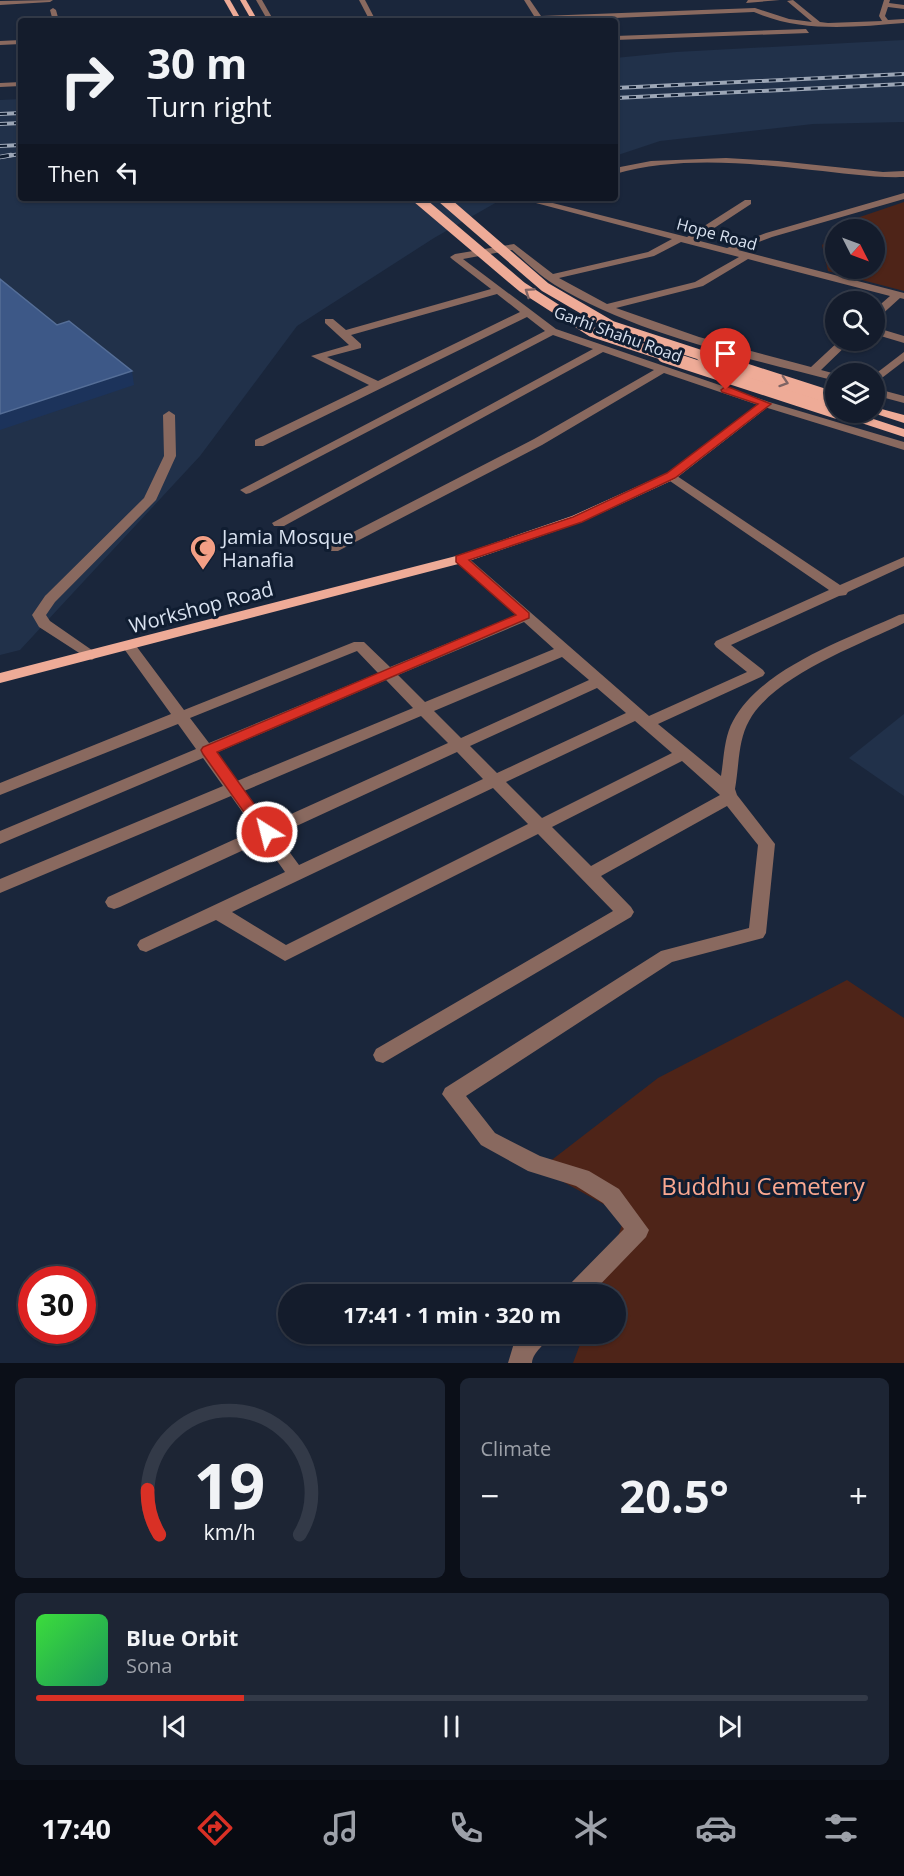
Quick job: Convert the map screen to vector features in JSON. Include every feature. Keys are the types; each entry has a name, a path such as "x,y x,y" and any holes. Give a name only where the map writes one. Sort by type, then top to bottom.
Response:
{"main road":[{"path":"227,0 237,18"},
{"path":"243,0 253,18"},
{"path":"421,201 522,287 592,332 825,408"},
{"path":"445,201 545,287 612,326 825,395"},
{"name":"Workshop Road","path":"0,678 460,559 577,519 671,476 765,404"},
{"path":"885,413 904,419"},
{"path":"872,423 904,433"}],"street":[{"path":"0,3 50,0"},
{"path":"259,0 269,18"},
{"path":"362,0 371,18"},
{"path":"527,0 539,18"},
{"path":"747,1 777,0"},
{"path":"747,1 755,10 768,17 809,27 817,23 904,21"},
{"path":"790,1 817,23"},
{"path":"886,22 882,16 885,3 904,7"},
{"path":"53,10 55,18"},
{"path":"618,24 717,19 710,10"},
{"path":"565,18 626,13 755,10"},
{"path":"626,13 634,23"},
{"path":"618,38 728,34 809,27 882,31"},
{"path":"634,46 653,45 639,30"},
{"path":"0,43 18,42"},
{"path":"0,85 18,84"},
{"path":"618,170 669,162 727,160 883,175 904,174"},
{"path":"725,252 769,235 904,196"},
{"name":"Hope Road","path":"533,201 745,258 901,296"},
{"path":"547,205 555,201"},
{"path":"552,277 651,254 682,241 748,202"},
{"name":"Garhi Shahu Road","path":"825,374 700,339 607,307 552,277 514,247 455,257 496,291 552,331 765,404 904,446"},
{"path":"607,307 699,284 745,258"},
{"path":"344,334 496,291"},
{"path":"885,308 901,296"},
{"path":"259,443 526,312"},
{"path":"329,321 357,346 317,356 377,385"},
{"path":"246,490 552,331"},
{"path":"885,334 904,340"},
{"path":"279,523 603,348"},
{"path":"814,371 835,351"},
{"path":"885,371 904,355"},
{"path":"333,548 538,442 663,369"},
{"path":"885,394 904,400"},
{"path":"92,655 44,624 39,615 50,599 150,500 170,456 169,415"},
{"path":"671,476 841,592"},
{"path":"460,559 728,793 767,844 757,933 667,956 452,1094 488,1139 535,1164 582,1178 612,1196 638,1230 586,1284"},
{"path":"146,945 494,780 758,673 721,644 841,592 904,561"},
{"path":"0,838 525,616"},
{"path":"589,876 728,793 740,722 751,704 780,679 904,618"},
{"path":"0,789 182,714 360,645 625,912 383,1055"},
{"path":"129,646 182,714 296,872"},
{"path":"0,886 565,650"},
{"path":"114,902 599,681"},
{"path":"216,911 285,954 683,754"},
{"path":"520,1363 522,1351 529,1344"}],"shaded area":[{"path":"904,40 904,122 813,124 660,141 618,155 618,58 676,52"},
{"path":"18,99 18,201 499,201 434,238 297,326 200,456 20,650 0,655 0,100"},
{"path":"904,714 904,796 849,758"}],"green space":[{"path":"904,202 904,291 858,279 885,279 885,219 854,219"},
{"path":"825,243 825,258 822,245"},
{"name":"Buddhu Cemetery","path":"847,980 904,1018 904,1363 573,1363 580,1344 626,1344 626,1284 601,1284 625,1216 540,1169 658,1078"}],"building":[{"path":"0,279 57,325 69,321 132,371 0,414"}],"railway":[{"path":"618,88 904,74"},
{"path":"618,98 904,84"},
{"path":"0,114 18,113"},
{"path":"0,124 18,123"},
{"path":"0,146 18,145"},
{"path":"11,155 0,157 18,154"}],"place":[{"name":"Jamia Mosque Hanafia","path":"203,571"}],"route":[{"path":"267,832 208,750 525,616 460,559 577,519 671,476 765,404 726,390"}]}
